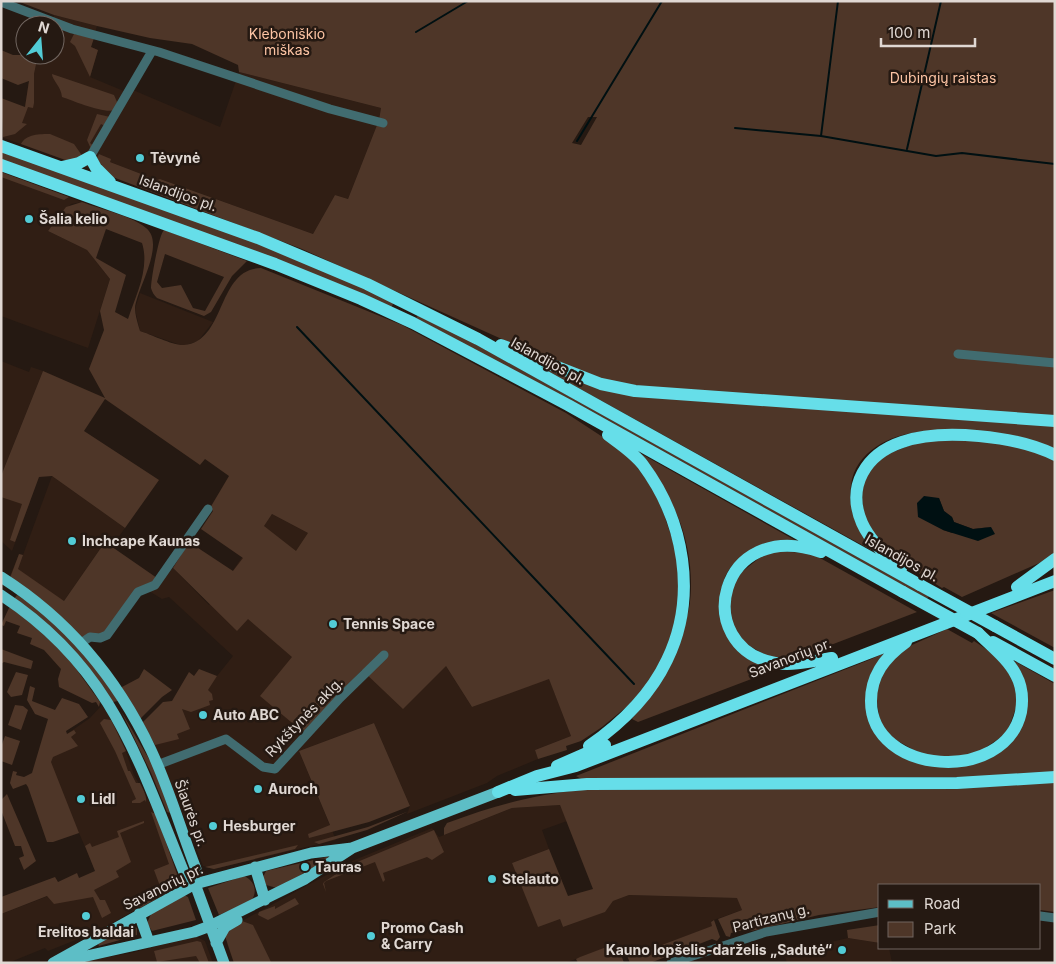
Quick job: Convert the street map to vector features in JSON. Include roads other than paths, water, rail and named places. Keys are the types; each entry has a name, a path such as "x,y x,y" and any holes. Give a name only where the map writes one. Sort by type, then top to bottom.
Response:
{"highway":[{"name":"Islandijos pl.","path":"1,146 113,185 284,249 367,284 445,321 1053,658"},
{"path":"62,167 79,163 90,157 96,168 113,185"},
{"name":"Islandijos pl.","path":"1,165 274,264 361,299 448,340 1055,676"},
{"path":"445,321 601,384 635,390 1055,421"},
{"path":"568,405 626,449 642,464 665,501 674,523 682,555 684,579 684,601 677,634 668,659 656,679 626,718 572,758"},
{"path":"920,585 873,541 862,523 857,492 860,478 872,459 886,449 904,441 937,436 1006,440 1040,448 1055,455"},
{"path":"832,658 786,664 760,658 747,651 736,640 728,626 724,607 726,588 740,564 759,551 772,546 801,547 851,563"},
{"path":"1017,587 1055,560"},
{"name":"Savanorių pr.","path":"498,792 537,776 572,758 1055,572"},
{"name":"Savanorių pr.","path":"537,776 576,766 1055,581"},
{"path":"918,634 888,657 878,670 872,691 873,717 884,737 901,750 926,760 953,762 985,755 1006,742 1014,730 1022,706 1020,685 1016,675 1009,664 978,633"},
{"path":"498,792 560,785 957,783 1055,777"}],"main road":[{"name":"Šiaurės pr.","path":"1,578 50,612 81,643 106,673 130,709 157,765 178,820 196,869 195,884"},
{"path":"5,597 17,588"},
{"name":"Šiaurės pr.","path":"5,597 58,640 92,678 113,708 133,746 185,875 195,884"},
{"path":"113,708 121,706 130,709"},
{"name":"Savanorių pr.","path":"54,963 210,926 319,871 352,848 498,792"},
{"path":"162,817 171,821 178,820"},
{"name":"Savanorių pr.","path":"54,963 195,884 255,866 311,853 352,848"},
{"path":"216,943 226,927 263,907 270,897 255,866"},
{"path":"195,884 224,963"},
{"path":"139,914 149,942"}],"street":[{"path":"1,2 72,29 152,51 383,123"},
{"path":"90,157 152,51"},
{"path":"958,354 1055,363"},
{"path":"81,643 90,636 100,638 107,635 138,592 155,585 208,510"},
{"name":"Rykštynės aklg.","path":"157,765 226,738 263,767 275,769 340,698 384,655"},
{"name":"Partizanų g.","path":"671,963 766,932 878,912"},
{"path":"1041,916 1055,918"}],"waterway":[{"path":"416,32 468,1"},
{"path":"577,141 662,1"},
{"path":"821,136 838,1"},
{"path":"907,149 941,1"},
{"path":"735,128 821,136 936,156 962,153 1055,164"},
{"path":"297,327 634,684"}],"place":[{"name":"Tėvynė","path":"140,158"},
{"name":"Šalia kelio","path":"29,219"},
{"name":"Inchcape Kaunas","path":"72,541"},
{"name":"Tennis Space","path":"333,624"},
{"name":"Auto ABC","path":"203,715"},
{"name":"Auroch","path":"258,789"},
{"name":"Lidl","path":"81,799"},
{"name":"Hesburger","path":"213,826"},
{"name":"Tauras","path":"305,867"},
{"name":"Stelauto","path":"492,879"},
{"name":"Erelitos baldai","path":"86,916"},
{"name":"Promo Cash & Carry","path":"371,936"},
{"name":"Kauno lopšelis-darželis „Sadutė“","path":"842,950"}],"park label":[{"name":"Kleboniškio miškas","path":"287,42"},
{"name":"Dubingių raistas","path":"943,78"}]}
